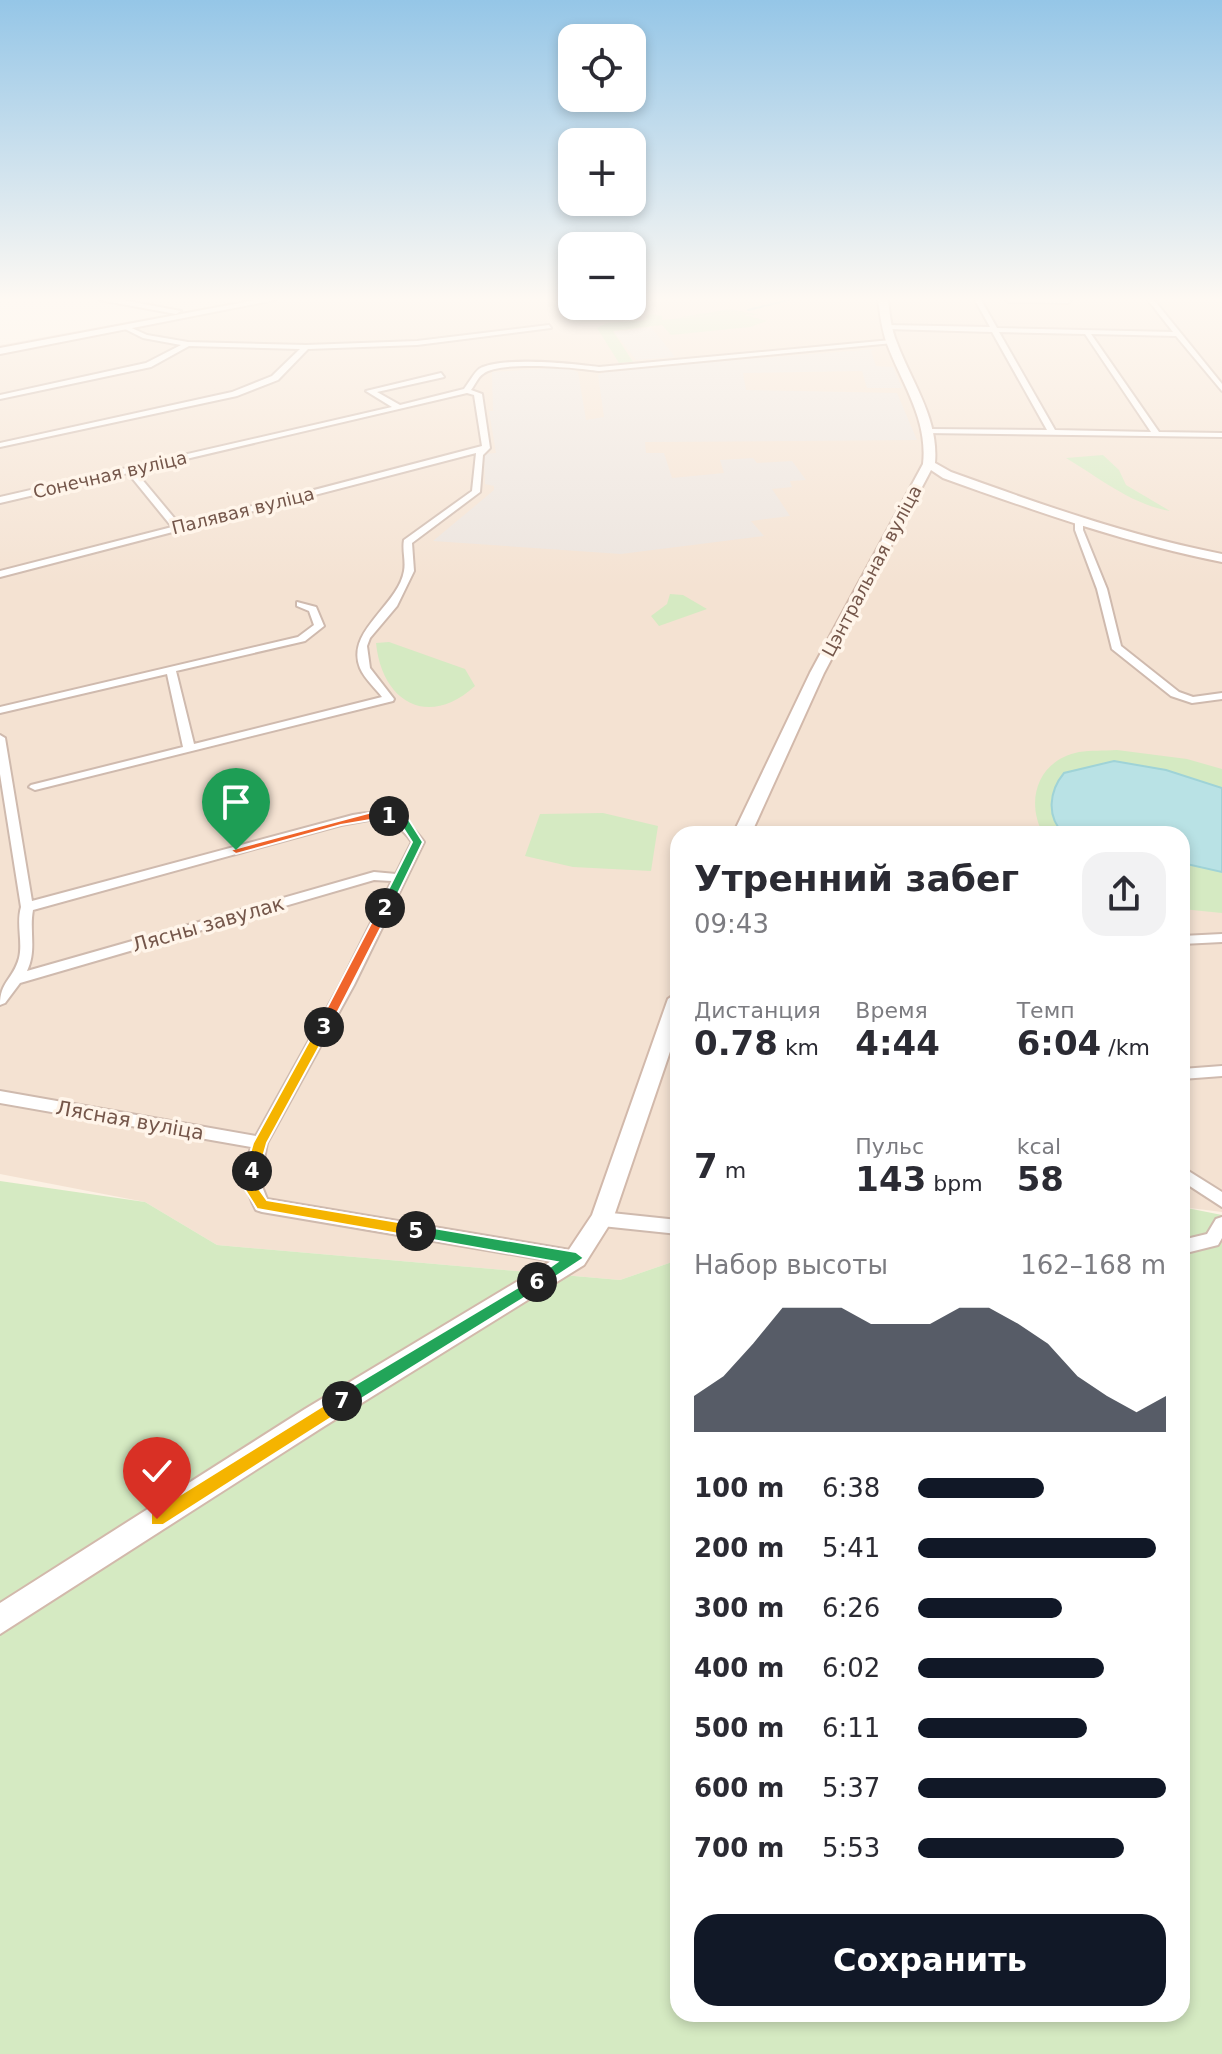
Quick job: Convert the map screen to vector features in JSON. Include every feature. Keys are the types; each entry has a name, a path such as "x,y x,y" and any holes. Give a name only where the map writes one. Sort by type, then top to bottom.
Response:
{"street":[{"path":"0,445 220,396"},
{"path":"378,396 397,407"},
{"name":"Сонечная вуліца","path":"0,500 446,396"},
{"path":"35,787 389,699 365,668 362,646 365,637 392,606 409,571 407,542 476,492 479,454 486,448 478,396"},
{"name":"Цэнтральная вуліца","path":"746,826 817,673 929,464 931,450 928,431 913,396"},
{"path":"1031,396 1052,432"},
{"path":"1131,396 1157,434"},
{"path":"928,431 1222,435"},
{"name":"Палявая вуліца","path":"0,574 486,448"},
{"path":"929,464 947,475 1079,521 1222,558"},
{"path":"130,470 177,527"},
{"path":"1079,521 1116,647 1159,684 1192,700 1222,696"},
{"path":"0,710 301,639 319,626 313,609 300,604"},
{"path":"171,670 189,747"},
{"path":"0,738 27,907 23,922 27,952 17,979 0,1000"},
{"path":"27,907 372,815 392,816 405,823 418,842 347,985 260,1143 252,1171 252,1190 262,1205 576,1258"},
{"name":"Лясны завулак","path":"17,979 374,876 399,878"},
{"path":"1190,940 1222,938"},
{"path":"0,1620 314,1418 576,1258 602,1219 670,1022"},
{"path":"1190,1073 1222,1071"},
{"name":"Лясная вуліца","path":"0,1097 260,1143"},
{"path":"1190,1178 1222,1200"},
{"path":"602,1219 670,1226"},
{"path":"1190,1245 1212,1240 1222,1224"}],"shaded area":[{"path":"0,396 1222,396 1222,1212 1190,1208 1190,826 670,826 670,1263 620,1280 217,1245 145,1202 0,1174"},
{"path":"493,396 582,396 586,420 604,417 601,396 898,396 917,440 645,442 646,453 664,453 672,478 724,473 720,460 753,458 757,463 792,461 806,480 790,481 792,487 772,489 790,516 751,521 764,536 621,554 433,541 494,490 494,486 485,484 484,454 496,453 489,411 493,411"}],"green space":[{"path":"1103,455 1119,470 1126,485 1170,511 1128,496 1066,458"},
{"path":"670,594 683,595 707,609 659,626 651,616 667,604"},
{"path":"389,642 465,669 475,686 441,706 425,707 410,703 387,681 380,664 376,643"},
{"path":"1117,750 1187,759 1222,769 1222,913 1190,910 1190,826 1040,826 1035,808 1039,783 1054,763 1079,752"},
{"path":"603,813 658,826 651,871 573,867 525,856 540,814"},
{"path":"0,1181 145,1202 217,1245 620,1280 670,1263 670,2022 1190,2022 1190,1209 1222,1215 1222,2054 0,2054"}],"water":[{"path":"1114,761 1166,770 1222,788 1222,872 1190,865 1190,826 1057,826 1052,804 1055,788 1064,773"}],"route":[{"path":"157,1519 314,1418 576,1258 262,1205 252,1190 252,1171 260,1143 347,985 418,842 405,823 392,816 372,815 236,850"}]}
